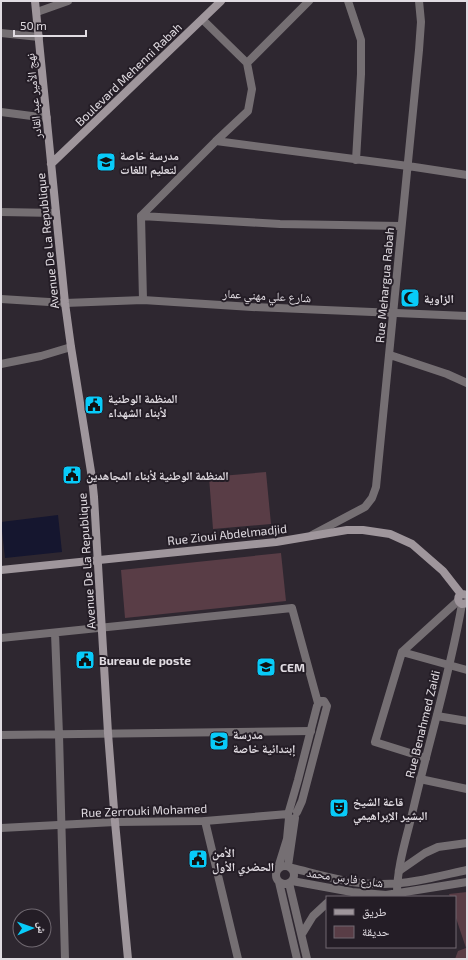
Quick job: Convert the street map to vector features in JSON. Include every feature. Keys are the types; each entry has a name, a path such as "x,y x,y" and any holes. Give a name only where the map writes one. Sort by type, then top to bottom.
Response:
{"main road":[{"name":"نهج الأمير عبد القادر","path":"35,1 51,164"},
{"name":"Boulevard Mehenni Rabah","path":"51,164 203,20 221,1"},
{"name":"Avenue De La Republique","path":"51,164 65,303 92,478 99,560 114,822 128,959"},
{"name":"Rue Zioui Abdelmadjid","path":"1,570 276,542 347,530 376,531 390,534 412,544 443,571 463,600"}],"street":[{"path":"37,12 68,1"},
{"path":"247,64 309,1"},
{"path":"348,1 361,40 361,74 356,160"},
{"name":"Rue Mehargua Rabah","path":"310,536 366,507 372,498 376,487 390,355 421,22 419,1"},
{"path":"143,300 141,216 248,111 252,89 247,64 203,20"},
{"path":"1,33 39,37"},
{"path":"1,112 47,118"},
{"path":"216,141 467,175"},
{"path":"1,212 56,213"},
{"path":"141,216 280,224 401,226"},
{"name":"شارع علي مهني عمار","path":"1,299 65,303 143,300 252,307 467,316"},
{"path":"1,364 41,356 71,347"},
{"path":"390,355 447,374 467,383"},
{"path":"426,758 375,742 402,652 463,600"},
{"name":"Rue Benahmed Zaidi","path":"397,894 399,871 420,779 437,716 463,600"},
{"path":"1,638 292,608 313,680 318,703 287,839 276,877 279,882 297,959"},
{"path":"55,633 65,959"},
{"path":"402,652 467,670"},
{"path":"307,959 291,882 294,873 290,867 292,815 302,801 327,706 324,701 318,703"},
{"path":"437,716 467,721"},
{"path":"1,735 311,731"},
{"path":"420,779 467,789"},
{"name":"Rue Zerrouki Mohamed","path":"1,828 62,826 114,822 205,821 292,815"},
{"path":"205,821 238,959"},
{"path":"399,871 425,853 438,847 467,843"},
{"path":"278,868 283,865 290,867"},
{"name":"شارع فارس محمد","path":"290,867 362,883 397,883 467,870"},
{"path":"279,882 284,884 291,882"},
{"name":"شارع فارس محمد","path":"291,882 352,892 386,895 467,882"},
{"path":"341,896 352,892"},
{"path":"302,934 314,916 326,904"}],"green space":[{"path":"266,472 271,524 213,529 209,477"},
{"path":"281,553 286,601 125,618 121,570"},
{"path":"467,892 467,959 455,959 458,951 466,948 456,918 456,896 450,896 449,894"}],"shaded area":[{"path":"58,515 62,552 5,558 1,522"}],"place":[{"name":"مدرسة خاصة لتعليم اللغات","path":"106,162"},
{"name":"الزاوية","path":"410,298"},
{"name":"المنظمة الوطنية لأبناء الشهداء","path":"94,405"},
{"name":"المنظمة الوطنية لأبناء المجاهدين","path":"72,475"},
{"name":"Bureau de poste","path":"85,660"},
{"name":"CEM","path":"266,667"},
{"name":"مدرسة إبتدائية خاصة","path":"219,741"},
{"name":"قاعة الشيخ البشير الإبراهيمي","path":"339,808"},
{"name":"الأمن الحضري الأول","path":"198,859"}]}
